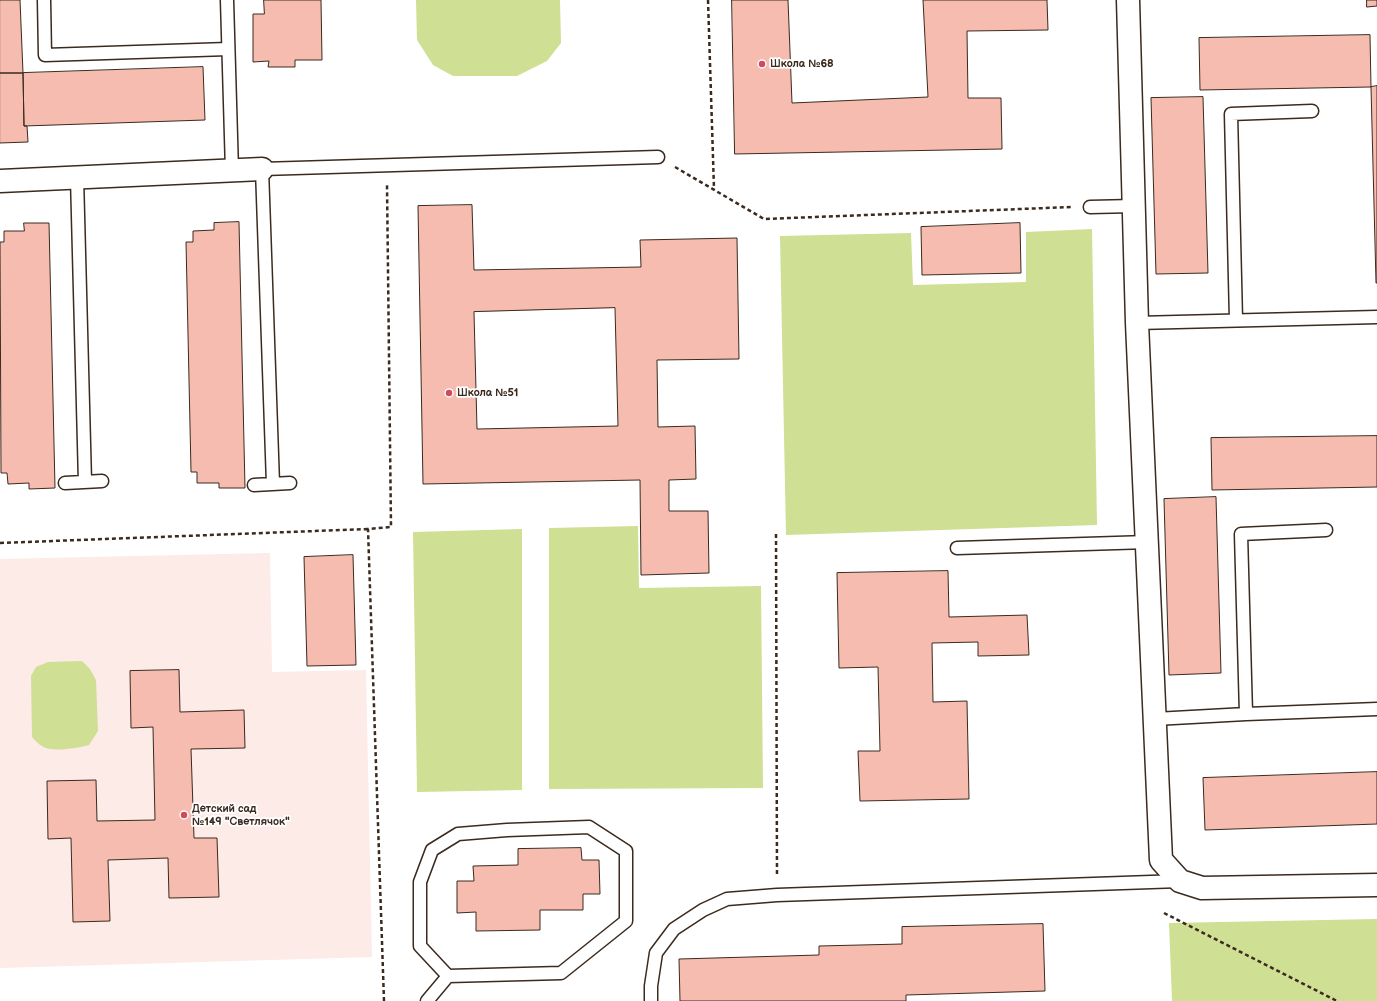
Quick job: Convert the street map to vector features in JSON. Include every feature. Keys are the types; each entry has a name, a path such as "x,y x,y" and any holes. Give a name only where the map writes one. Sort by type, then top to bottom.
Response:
{"street":[{"path":"1128,0 1137,323 1148,542 1161,860 1180,881 1202,888 1377,885"},
{"path":"0,181 262,169"}],"lane":[{"path":"44,0 45,55 228,49"},
{"path":"227,0 232,171"},
{"path":"1236,320 1232,114 1312,111"},
{"path":"273,484 262,169 658,157"},
{"path":"77,177 85,482"},
{"path":"1090,207 1134,206"},
{"path":"1137,323 1377,317"},
{"path":"65,483 102,482"},
{"path":"254,485 290,483"},
{"path":"1246,714 1241,534 1326,530"},
{"path":"957,548 1148,542"},
{"path":"1155,719 1377,709"},
{"path":"427,1001 448,976 561,973 626,921 626,851 590,827 507,830 458,834 432,850 420,882 420,946 448,976"},
{"path":"651,1001 651,986 656,953 674,929 703,910 727,899 777,895 1180,881"}],"path":[{"path":"708,0 714,189"},
{"path":"658,157 764,219 1090,207"},
{"path":"0,543 391,528 387,166"},
{"path":"368,529 384,1001"},
{"path":"776,534 777,895"},
{"path":"1164,913 1337,1001"}],"shaded area":[{"name":"Детский сад №149 \"Светлячок\"","path":"270,553 272,672 366,670 372,957 0,968 0,559"}],"green space":[{"path":"416,0 560,0 561,43 547,61 517,76 453,76 433,65 417,40"},
{"path":"1092,229 1097,525 786,535 780,236 911,233 913,285 1026,282 1026,232"},
{"path":"638,526 639,588 761,586 763,788 549,789 549,528"},
{"path":"522,529 522,790 417,792 413,532"},
{"path":"82,661 90,669 96,680 98,731 89,745 58,750 46,748 32,737 31,676 36,667 48,662"},
{"path":"1377,919 1377,1001 1172,1001 1169,923"}],"building":[{"path":"0,0 20,0 23,73 0,73"},
{"path":"264,0 321,0 322,60 295,60 295,67 268,67 269,61 253,62 253,14 264,14"},
{"name":"Школа №68","path":"732,0 788,0 792,103 928,97 923,0 1047,0 1048,30 967,31 968,98 1001,98 1002,149 735,154"},
{"path":"1367,0 1377,0 1377,6 1367,7"},
{"path":"1370,35 1371,87 1200,90 1199,38"},
{"path":"203,67 205,120 24,126 23,73"},
{"path":"0,73 23,73 24,126 27,126 28,142 0,143"},
{"path":"1377,86 1377,283 1376,283 1371,87"},
{"path":"1203,97 1208,273 1156,274 1151,98"},
{"name":"Школа №51","path":"472,205 474,270 641,267 640,240 737,238 739,359 657,360 658,427 695,426 696,479 669,480 669,511 708,511 709,573 641,575 640,480 423,484 418,206","holes":["615,308 618,426 477,429 474,312"]},
{"path":"239,222 245,488 219,488 219,483 197,483 197,472 191,472 186,242 193,242 193,231 214,230 214,223"},
{"path":"24,223 49,223 55,488 29,489 29,483 8,484 7,473 1,473 0,242 4,242 4,231 24,231"},
{"path":"1020,223 1021,273 922,275 921,227"},
{"path":"1377,436 1377,487 1212,490 1211,438"},
{"path":"1216,497 1221,673 1169,675 1164,499"},
{"path":"353,555 356,665 307,666 304,557"},
{"path":"948,571 949,617 1027,615 1029,655 978,656 978,642 932,643 933,702 967,701 969,799 860,801 858,751 880,751 878,667 839,668 837,573"},
{"name":"Детский сад №149 \"Светлячок\"","path":"179,670 180,712 244,710 245,748 191,749 194,838 217,838 219,897 169,898 168,858 108,860 110,921 73,922 71,838 48,839 47,781 96,780 97,821 155,820 153,727 131,728 130,671"},
{"path":"1377,772 1377,824 1205,830 1203,778"},
{"path":"581,848 582,860 599,860 600,894 583,894 583,910 540,910 540,930 476,931 476,912 457,913 457,881 474,881 473,866 518,865 518,849"},
{"path":"1043,924 1045,991 906,995 906,1001 680,1001 679,959 819,955 819,946 902,944 902,927"}],"place":[{"name":"Школа №68","path":"762,64"},
{"name":"Школа №51","path":"449,393"},
{"name":"Детский сад №149 \"Светлячок\"","path":"184,815"}]}
